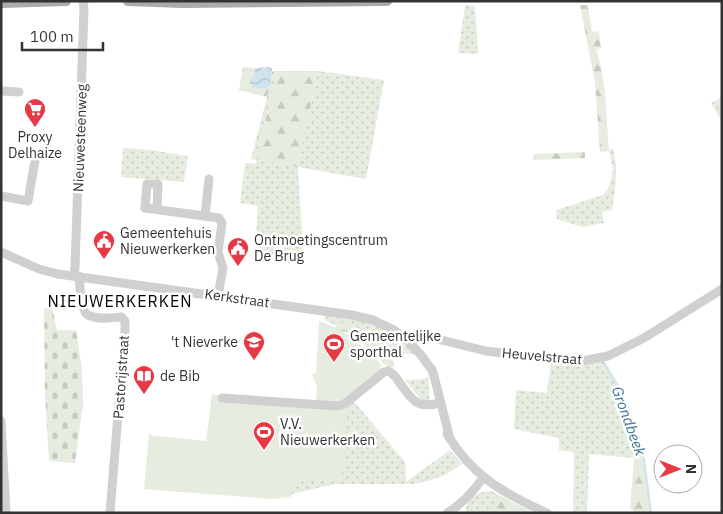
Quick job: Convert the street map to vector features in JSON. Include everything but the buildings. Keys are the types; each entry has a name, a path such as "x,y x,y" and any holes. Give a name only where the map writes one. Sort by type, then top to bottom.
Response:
{"main road":[{"path":"1,2 66,1"},
{"path":"128,1 387,1"},
{"path":"191,1 196,2"}],"street":[{"name":"Nieuwesteenweg","path":"77,276 75,267 83,1"},
{"path":"1,91 19,92"},
{"path":"26,211 36,155"},
{"path":"204,216 210,179"},
{"path":"1,196 28,202"},
{"path":"157,209 219,218 222,223 218,252 222,268 218,296"},
{"name":"Kerkstraat","path":"1,252 39,270 58,274 363,317 384,325 408,340 428,366 438,415 460,455 483,478 507,494 547,513"},
{"name":"Pastorijstraat","path":"77,276 83,306 88,316 121,317 124,321 125,329 110,513"},
{"name":"Heuvelstraat","path":"408,340 417,334 486,351 577,362 590,360 608,356 644,338 722,289"},
{"path":"222,398 338,406 347,402 384,372 388,371 393,373 417,403 424,405 437,404"},
{"path":"1,421 6,513"},
{"path":"446,513 460,509 483,478"}],"green space":[{"path":"465,5 475,6 478,54 458,53"},
{"path":"580,5 588,5 592,32 599,31 601,48 596,49 604,87 609,151 600,152 595,83"},
{"path":"243,67 257,68 251,88 267,89 270,85 267,97 239,90"},
{"path":"272,71 277,71 256,160 251,159"},
{"path":"277,71 318,71 298,167 256,160"},
{"path":"318,71 384,80 366,179 298,167 303,250 273,255 255,254 258,206 240,203 245,163 256,164 256,160 298,166"},
{"path":"722,97 722,122 711,103"},
{"path":"123,148 188,156 184,182 121,177"},
{"path":"613,149 616,165 615,187 612,210 602,212 604,223 582,227 557,219 556,210 603,195 609,187 612,177 613,169 609,151"},
{"path":"585,152 585,158 533,160 534,154"},
{"path":"52,307 57,330 76,330 82,369 83,403 75,463 49,461 45,395 44,309"},
{"path":"325,315 364,323 385,330 396,336 416,354 389,353 395,367 388,368 359,340 343,329 324,320"},
{"path":"319,321 337,328 355,340 381,364 380,371 348,404 342,482 293,478 292,494 290,497 271,499 144,489 149,435 206,441 212,394 316,402 317,387 312,374 316,373"},
{"path":"343,322 348,322 352,325 349,332 335,332 323,323 335,328"},
{"path":"551,361 604,361 618,383 628,404 645,459 589,454 587,513 573,513 574,452 559,450 559,438 514,429 516,390 547,393"},
{"path":"428,377 430,400 423,402 405,380"},
{"path":"353,400 405,462 406,482 450,450 462,464 445,475 413,484 335,484 292,494 293,478 348,403"},
{"path":"634,459 645,459 650,513 635,513 630,508"},
{"path":"490,491 500,495 496,498 497,507 508,513 466,513 468,503 476,494"},
{"path":"500,495 535,513 508,513 497,507 496,498"}],"water":[{"path":"268,67 272,69 270,85 267,89 251,88 255,69"}],"waterway":[{"name":"Grondbeek","path":"603,361 621,393 644,460 651,513"}],"place":[{"name":"Proxy Delhaize","path":"35,128"},
{"name":"Gemeentehuis Nieuwerkerken","path":"104,260"},
{"name":"Ontmoetingscentrum De Brug","path":"238,267"},
{"name":"'t Nieverke","path":"254,361"},
{"name":"Gemeentelijke sporthal","path":"334,363"},
{"name":"de Bib","path":"144,395"},
{"name":"V.V. Nieuwerkerken","path":"264,451"}],"district":[{"name":"NIEUWERKERKEN","path":"120,301"}]}
